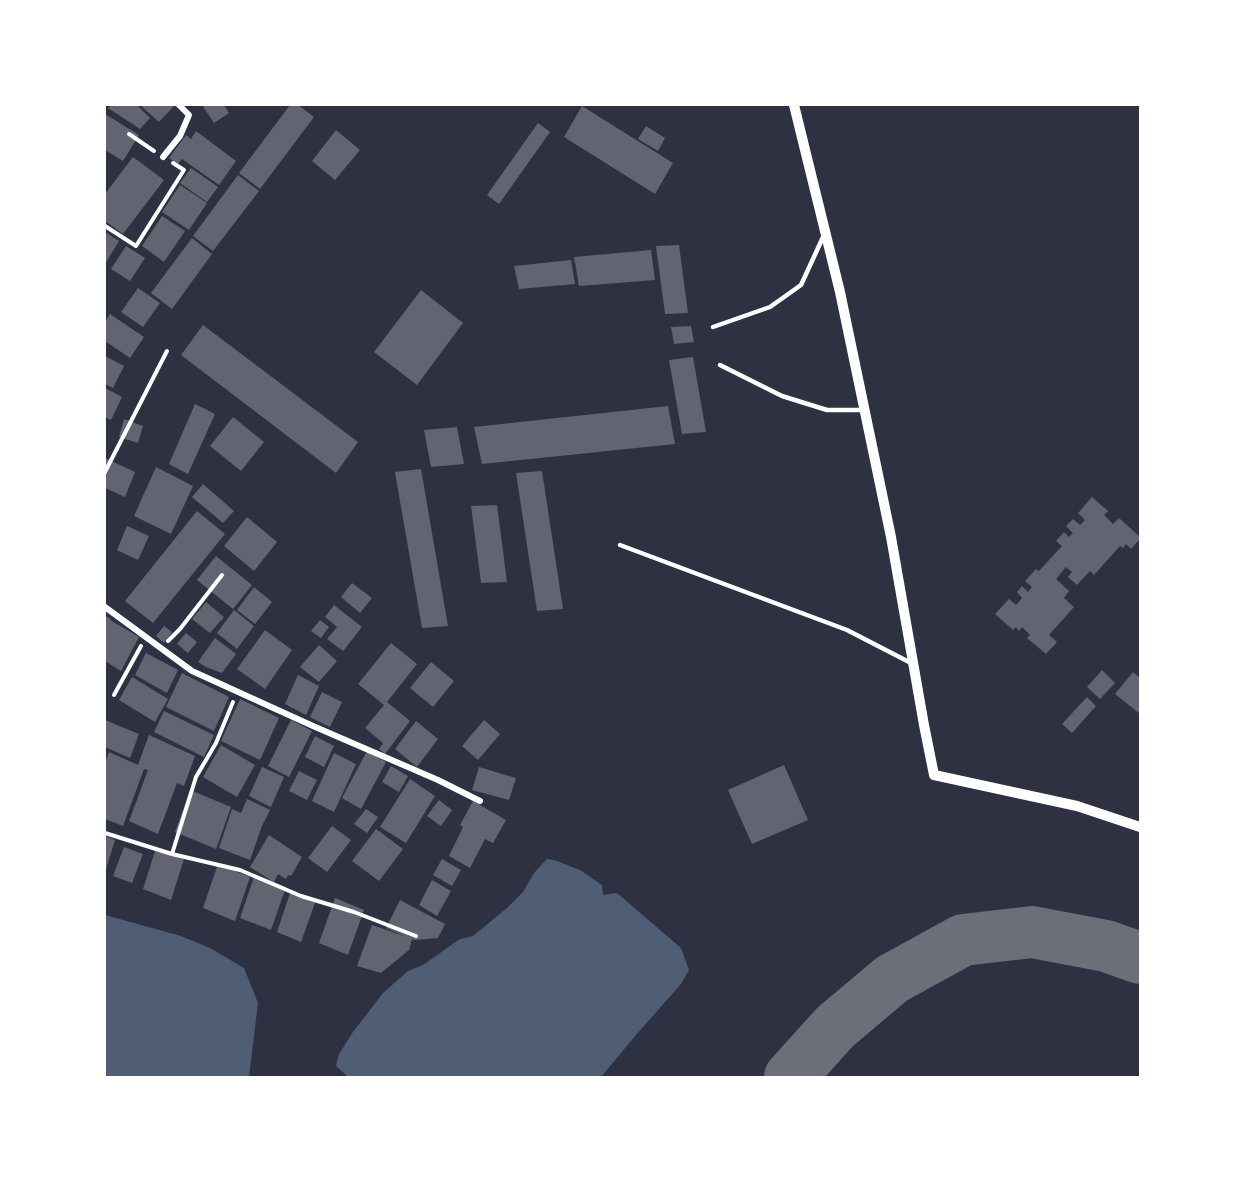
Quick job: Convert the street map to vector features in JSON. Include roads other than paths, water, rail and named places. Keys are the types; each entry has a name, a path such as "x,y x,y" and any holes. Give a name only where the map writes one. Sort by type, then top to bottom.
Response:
{"street":[{"path":"163,157 180,136 189,115 179,105"},
{"path":"794,105 840,292 865,410 891,537 934,775 1077,806 1140,827"},
{"path":"105,607 192,671 480,801"}],"lane":[{"path":"713,327 770,307 801,285 826,233"},
{"path":"720,365 782,396 827,410 865,410"},
{"path":"620,544 847,630 913,664"}],"water":[{"path":"547,859 580,870 602,885 603,895 617,893 681,948 689,970 681,984 601,1077 348,1077 336,1066 339,1054 353,1032 383,993 408,971 423,965 460,939 473,936 523,892 534,873"},
{"path":"105,915 181,936 210,948 244,968 258,1003 249,1077 105,1077"}]}
